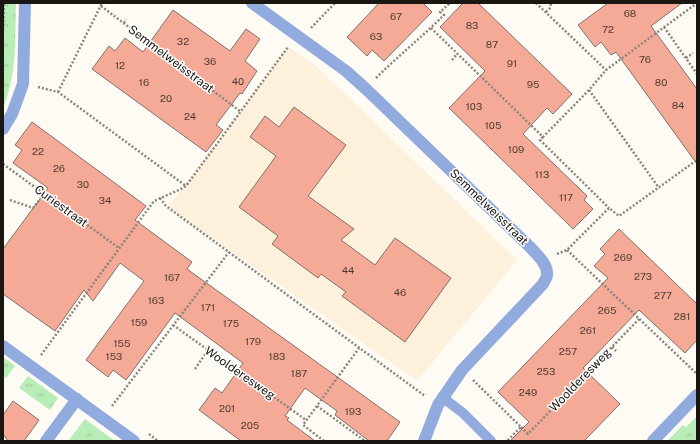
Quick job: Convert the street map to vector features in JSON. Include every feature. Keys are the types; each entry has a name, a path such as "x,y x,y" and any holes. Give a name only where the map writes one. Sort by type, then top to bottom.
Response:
{"street":[{"path":"3,129 12,114 22,84 25,3"},
{"name":"Semmelweisstraat","path":"252,3 346,71 514,231 542,261"},
{"path":"424,441 440,402 462,370 543,284 547,275 546,267 542,261"},
{"path":"3,346 134,441"},
{"path":"653,441 697,395"},
{"path":"46,441 77,399"}],"lane":[{"path":"440,402 463,413 491,441"}],"path":[{"path":"3,30 4,3"},
{"path":"32,367 154,201 181,190 186,186 299,37 335,3"},
{"path":"366,89 397,57 444,15 440,12 450,3"},
{"path":"536,3 606,70"},
{"path":"546,12 550,8 551,3"},
{"path":"697,4 606,70 589,90 540,140 619,216 697,160"},
{"name":"Semmelweisstraat","path":"58,92 102,5 241,112"},
{"path":"124,23 126,19"},
{"path":"664,27 697,74"},
{"path":"430,28 543,137"},
{"path":"686,58 693,53"},
{"path":"452,60 458,54"},
{"path":"22,84 58,92 186,186"},
{"path":"589,90 659,188"},
{"name":"Curiestraat","path":"3,164 118,248"},
{"path":"10,200 33,208 44,194"},
{"path":"160,198 166,206 359,348 440,402"},
{"path":"542,261 567,250 609,208"},
{"path":"567,250 697,374"},
{"path":"103,418 229,252"},
{"name":"Woolderesweg","path":"521,427 528,434 639,319"},
{"name":"Woolderesweg","path":"173,325 306,420"},
{"path":"612,347 616,350"},
{"path":"324,441 303,425 359,348"},
{"path":"195,369 208,350"},
{"path":"462,370 521,427 508,441"},
{"path":"317,406 365,441"},
{"path":"147,433 158,441"}],"shaded area":[{"path":"288,47 317,67 517,260 417,381 168,207"}],"green space":[{"path":"3,3 16,3 13,70 8,95 3,108"},
{"path":"3,357 15,366 6,378 3,376"},
{"path":"28,376 58,398 50,410 19,388"},
{"path":"697,416 697,441 667,441 683,425 686,427"},
{"path":"85,419 115,441 68,441"}],"building":[{"path":"379,3 423,3 432,12 384,61 372,50 367,56 347,37"},
{"path":"463,3 478,3 572,94 553,114 547,108 523,134 587,196 584,200 593,209 573,229 449,108 485,71 440,27"},
{"path":"608,3 682,3 651,26 697,89 697,164 616,52 611,55 601,42 595,47 578,25"},
{"path":"173,10 230,51 246,29 260,39 245,61 257,71 242,94 240,93 216,125 223,130 206,152 92,69 109,46 115,51 125,38 143,52"},
{"path":"294,107 346,145 308,196 354,229 341,240 375,265 395,238 451,278 405,342 342,296 346,292 321,274 318,278 272,244 278,236 239,207 276,156 250,137 265,116 279,127"},
{"path":"32,122 146,206 135,220 192,262 187,269 400,422 387,441 369,441 335,415 337,411 305,388 285,416 289,418 287,420 315,441 241,441 199,410 215,388 222,393 243,363 175,313 126,380 113,370 108,377 86,360 144,281 120,263 93,301 84,290 55,331 3,294 3,249 48,188 13,163 22,150 15,145"},
{"path":"619,229 697,304 697,340 685,353 639,310 583,368 620,404 584,441 510,441 529,422 498,392 608,278 594,266 605,254 600,249"},
{"path":"13,401 39,420 24,441 8,441 3,434 3,415"}]}
